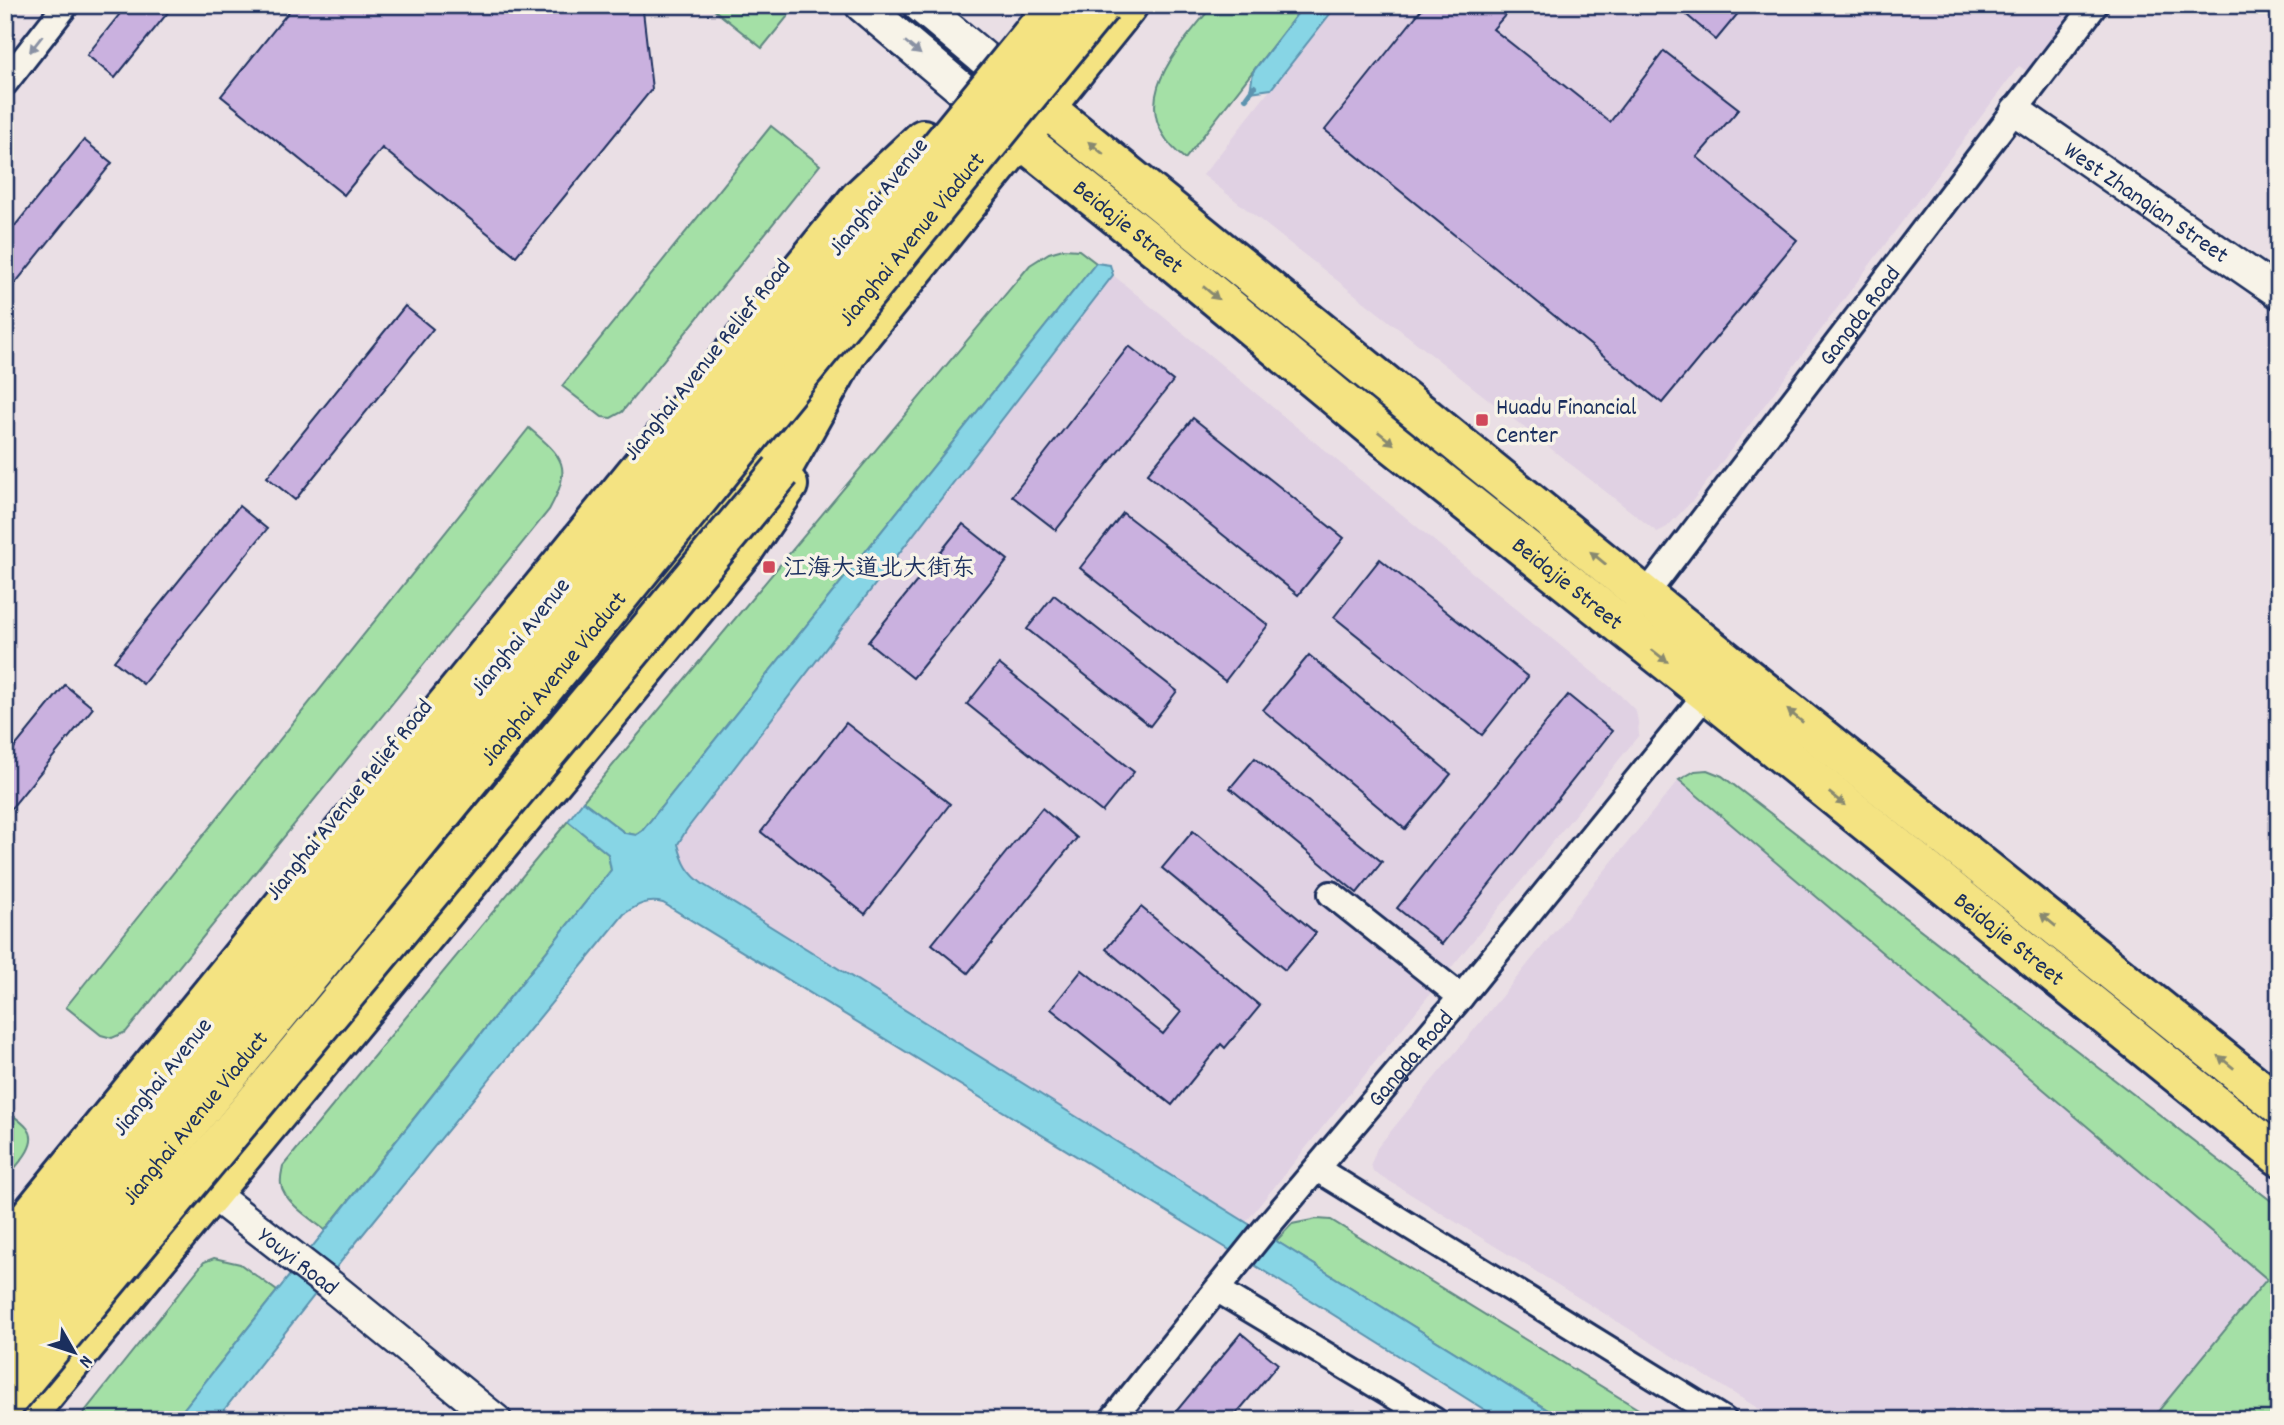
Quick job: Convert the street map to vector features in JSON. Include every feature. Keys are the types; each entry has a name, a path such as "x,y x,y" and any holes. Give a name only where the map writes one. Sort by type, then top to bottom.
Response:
{"main road":[{"name":"Beidajie Street","path":"862,5 1020,140 1158,249 1386,438 1707,693 2279,1156"},
{"name":"Beidajie Street","path":"920,5 1645,596 2279,1105"},
{"name":"Jianghai Avenue","path":"5,1267 111,1114 1034,5"},
{"name":"Jianghai Avenue Viaduct","path":"5,1296 1056,5"},
{"name":"Jianghai Avenue Viaduct","path":"5,1349 1101,5"},
{"path":"5,1382 755,468 1128,5"},
{"path":"5,1252 31,1215 859,199 923,139"},
{"path":"23,1420 743,551 787,474 851,346"},
{"path":"5,1403 787,474"},
{"path":"5,1220 111,1114"}],"street":[{"path":"5,83 66,5"},
{"name":"Gangda Road","path":"1622,625 2095,5"},
{"name":"West Zhanqian Street","path":"2015,111 2279,293"},
{"name":"Gangda Road","path":"1112,1420 1266,1228 1461,997 1707,693"},
{"path":"1331,894 1461,997"},
{"name":"Youyi Road","path":"111,1114 298,1259 496,1420"},
{"path":"1317,1169 1724,1420"},
{"path":"1218,1290 1434,1420"}],"shaded area":[{"path":"1337,5 2081,5 2030,73 2019,66 1694,499 1667,527 1657,532 1203,175"},
{"path":"1113,275 1619,694 1636,711 1638,722 1639,735 1246,1222 704,885 688,872 678,844"},
{"path":"1679,780 2268,1280 2151,1420 1777,1420 1373,1171 1371,1164 1377,1148"}],"green space":[{"path":"708,5 784,5 792,11 762,48"},
{"path":"1213,5 1304,5 1185,159 1166,139 1157,120 1155,100 1160,80 1170,61"},
{"path":"771,126 820,165 622,412 611,418 602,417 562,386"},
{"path":"1063,249 1079,250 1096,263 642,831 636,835 625,833 583,801 1030,265 1049,253"},
{"path":"529,428 550,447 561,464 561,483 549,510 126,1032 112,1038 101,1035 66,1007"},
{"path":"1707,770 1722,776 2279,1207 2279,1406 2267,1420 2151,1420 2267,1279 1679,780 1695,771"},
{"path":"568,821 608,854 611,870 325,1230 287,1197 281,1184 283,1166"},
{"path":"5,1110 28,1129 31,1142 25,1156 5,1179"},
{"path":"1317,1219 1331,1220 1656,1420 1564,1420 1276,1241 1292,1224"},
{"path":"214,1258 240,1264 277,1291 175,1420 78,1420 204,1262"}],"water":[{"path":"1304,5 1337,5 1271,89 1250,92 1253,72"},
{"path":"1096,263 1110,265 1113,275 687,829 678,844 682,857 690,872 704,885 1564,1420 1501,1420 1259,1268 663,903 647,902 624,914 350,1250 216,1420 175,1420 611,870 608,854 568,821 583,801 625,833 636,835 642,831"}],"building":[{"path":"127,5 174,5 115,78 87,55"},
{"path":"294,5 635,5 643,11 652,89 516,256 382,148 344,195 221,96"},
{"path":"1425,5 1514,5 1493,29 1610,122 1664,51 1739,109 1697,157 1797,240 1662,403 1325,130"},
{"path":"1675,5 1745,5 1716,40"},
{"path":"84,140 112,163 5,296 5,238"},
{"path":"405,306 433,329 295,500 267,477"},
{"path":"1129,346 1173,381 1056,530 1012,496"},
{"path":"1193,418 1344,538 1298,595 1147,474"},
{"path":"239,506 267,529 143,684 114,661"},
{"path":"1123,513 1268,625 1225,681 1080,568"},
{"path":"963,524 1008,560 913,678 868,642"},
{"path":"1380,559 1528,677 1482,735 1334,617"},
{"path":"1054,595 1177,691 1150,726 1027,629"},
{"path":"1309,655 1451,774 1405,829 1263,710"},
{"path":"999,664 1134,772 1102,812 967,704"},
{"path":"65,685 93,708 5,816 5,759"},
{"path":"1568,695 1612,731 1442,944 1397,908"},
{"path":"846,723 950,804 865,914 761,832"},
{"path":"1255,758 1382,862 1357,893 1230,788"},
{"path":"1042,808 1077,838 968,973 932,944"},
{"path":"1193,831 1316,933 1285,970 1162,868"},
{"path":"1141,907 1260,1006 1225,1048 1221,1044 1172,1105 1051,1009 1082,970 1163,1034 1181,1012 1106,949"},
{"path":"1241,1333 1278,1364 1231,1420 1169,1420"}],"waterway":[{"path":"1246,98 1254,87"}],"place":[{"name":"Huadu Financial Center","path":"1482,420"},
{"name":"江海大道北大街东","path":"769,567"}]}
